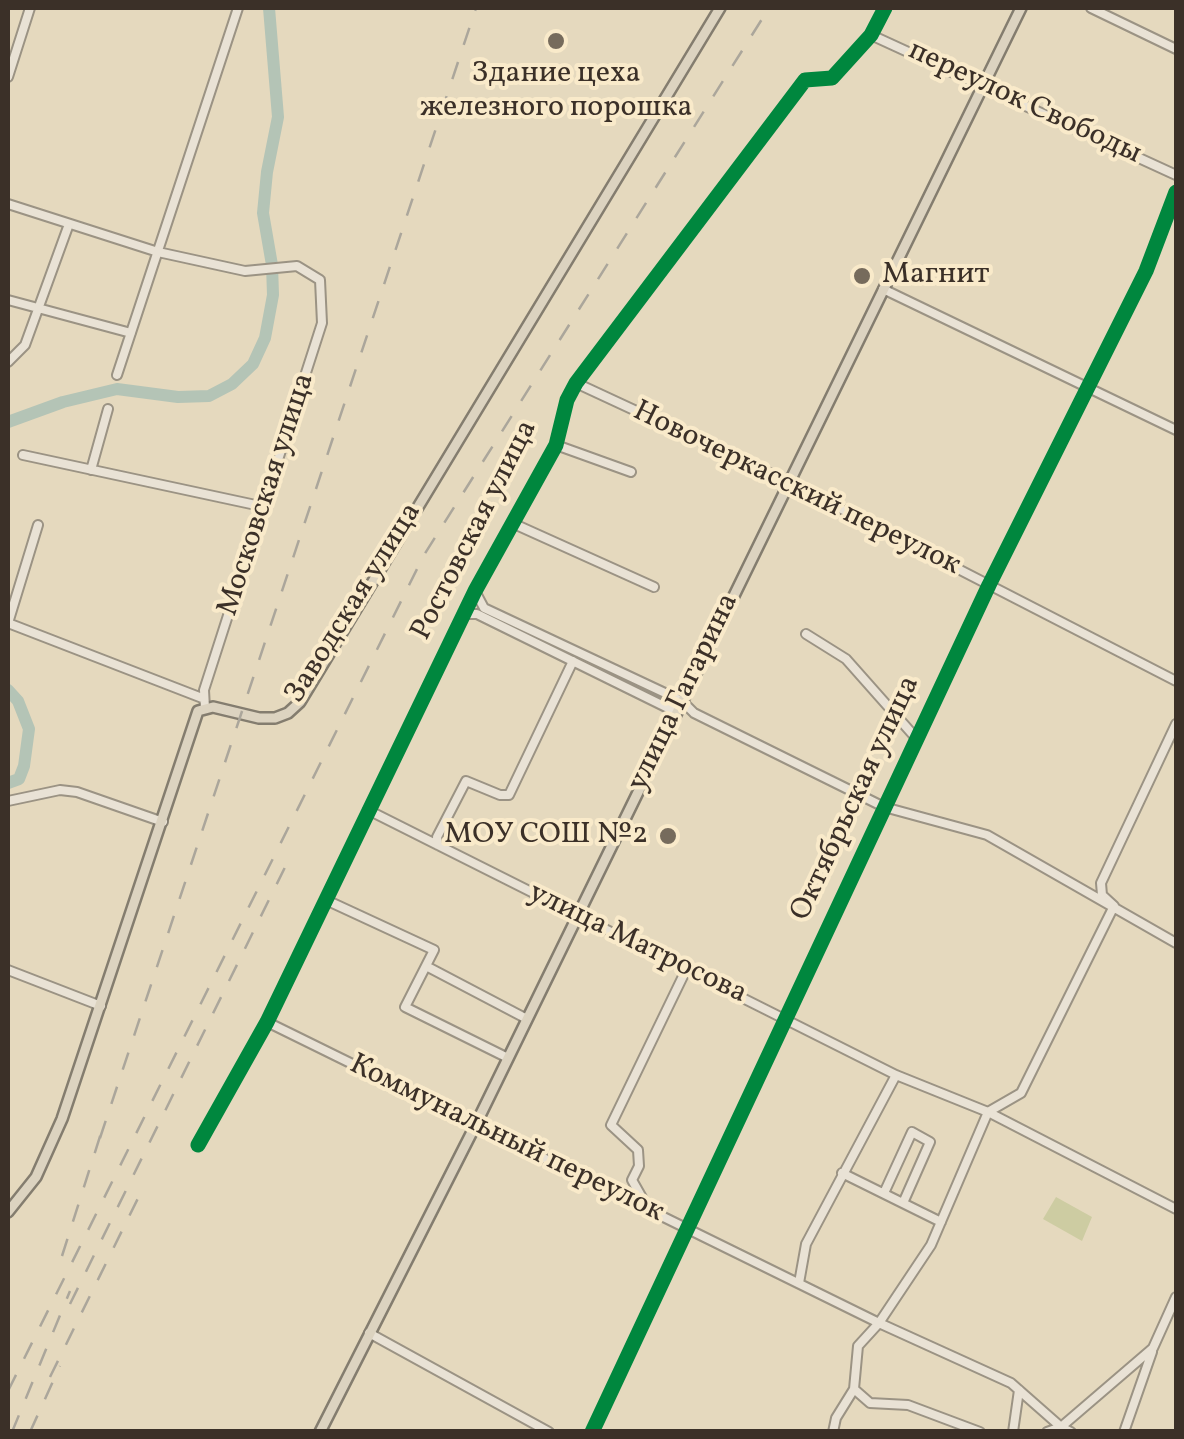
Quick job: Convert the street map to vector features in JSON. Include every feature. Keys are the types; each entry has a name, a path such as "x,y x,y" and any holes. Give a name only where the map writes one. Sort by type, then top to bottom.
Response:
{"main road":[{"name":"Заводская улица","path":"204,703 276,718 294,709 306,693 720,8"},
{"name":"улица Гагарина","path":"320,1432 475,1126 1020,8"},
{"path":"9,1209 36,1177 48,1154 102,1007 195,718 204,703"}],"street":[{"path":"8,77 30,8"},
{"path":"117,376 238,8"},
{"name":"Ростовская улица","path":"198,1145 267,1022 475,591 556,445 567,400 576,383 805,80 832,78 871,35 885,8"},
{"path":"1092,8 1176,49"},
{"name":"переулок Свободы","path":"871,35 1176,174"},
{"name":"Октябрьская улица","path":"592,1432 916,738 1086,385 1146,270 1176,192"},
{"path":"8,204 158,252"},
{"path":"8,362 24,345 70,224"},
{"name":"Московская улица","path":"158,252 245,271 298,266 320,280 322,322 204,703"},
{"path":"883,289 1176,430"},
{"path":"8,300 131,333"},
{"name":"Новочеркасский переулок","path":"576,383 788,482 1176,681"},
{"path":"91,470 108,409"},
{"path":"556,445 630,472"},
{"path":"24,455 265,507"},
{"path":"512,523 654,587"},
{"path":"38,525 8,623 204,703"},
{"path":"475,591 484,608 682,701 694,713 884,807 986,835 1176,943"},
{"path":"464,614 478,614 676,712"},
{"path":"806,634 846,658 916,738"},
{"path":"438,846 437,838 466,781 509,795 573,661"},
{"path":"1114,906 1102,894 1101,884 1176,724"},
{"path":"8,801 60,790 77,792 163,822"},
{"name":"улица Матросова","path":"368,810 896,1075 988,1112 1176,1209"},
{"path":"326,900 434,950 405,1007 508,1058"},
{"path":"833,1432 836,1418 854,1389 858,1346 879,1323 931,1245 988,1112 1021,1094 1114,906"},
{"path":"426,966 527,1019"},
{"path":"8,970 102,1007"},
{"path":"650,1210 632,1180 639,1166 638,1150 611,1125 686,970"},
{"name":"Коммунальный переулок","path":"267,1022 1018,1390 1066,1430"},
{"path":"799,1284 806,1244 896,1075"},
{"path":"884,1193 912,1132 930,1142 903,1203"},
{"path":"842,1173 940,1222"},
{"path":"1124,1432 1153,1348 1176,1298"},
{"path":"368,1333 549,1432"},
{"path":"1047,1432 1066,1430 1153,1348"},
{"path":"854,1389 870,1403 908,1405 980,1432"},
{"path":"1012,1432 1018,1390"}],"green space":[{"path":"1056,1197 1092,1217 1082,1241 1043,1219"}],"waterway":[{"path":"8,422 63,402 117,389 178,397 209,396 232,384 253,364 265,338 273,295 263,213 278,117 269,8"},
{"path":"8,690 18,701 29,729 19,779 8,783"}],"railway":[{"path":"100,1138 476,8"},
{"path":"8,1391 424,555 769,8"},
{"path":"70,1304 292,853"},
{"path":"62,1256 103,1127"},
{"path":"50,1377 145,1184"},
{"path":"12,1432 70,1291"},
{"path":"30,1432 60,1366"}],"cycle path":[{"path":"198,1145 267,1022 475,591 556,445 567,400 576,383 805,80 832,78 871,35 885,8"},
{"path":"592,1432 989,585 1146,271 1176,192"}],"place":[{"name":"Здание цеха железного порошка","path":"556,41"},
{"name":"Магнит","path":"862,276"},
{"name":"МОУ СОШ №2","path":"668,836"}]}
